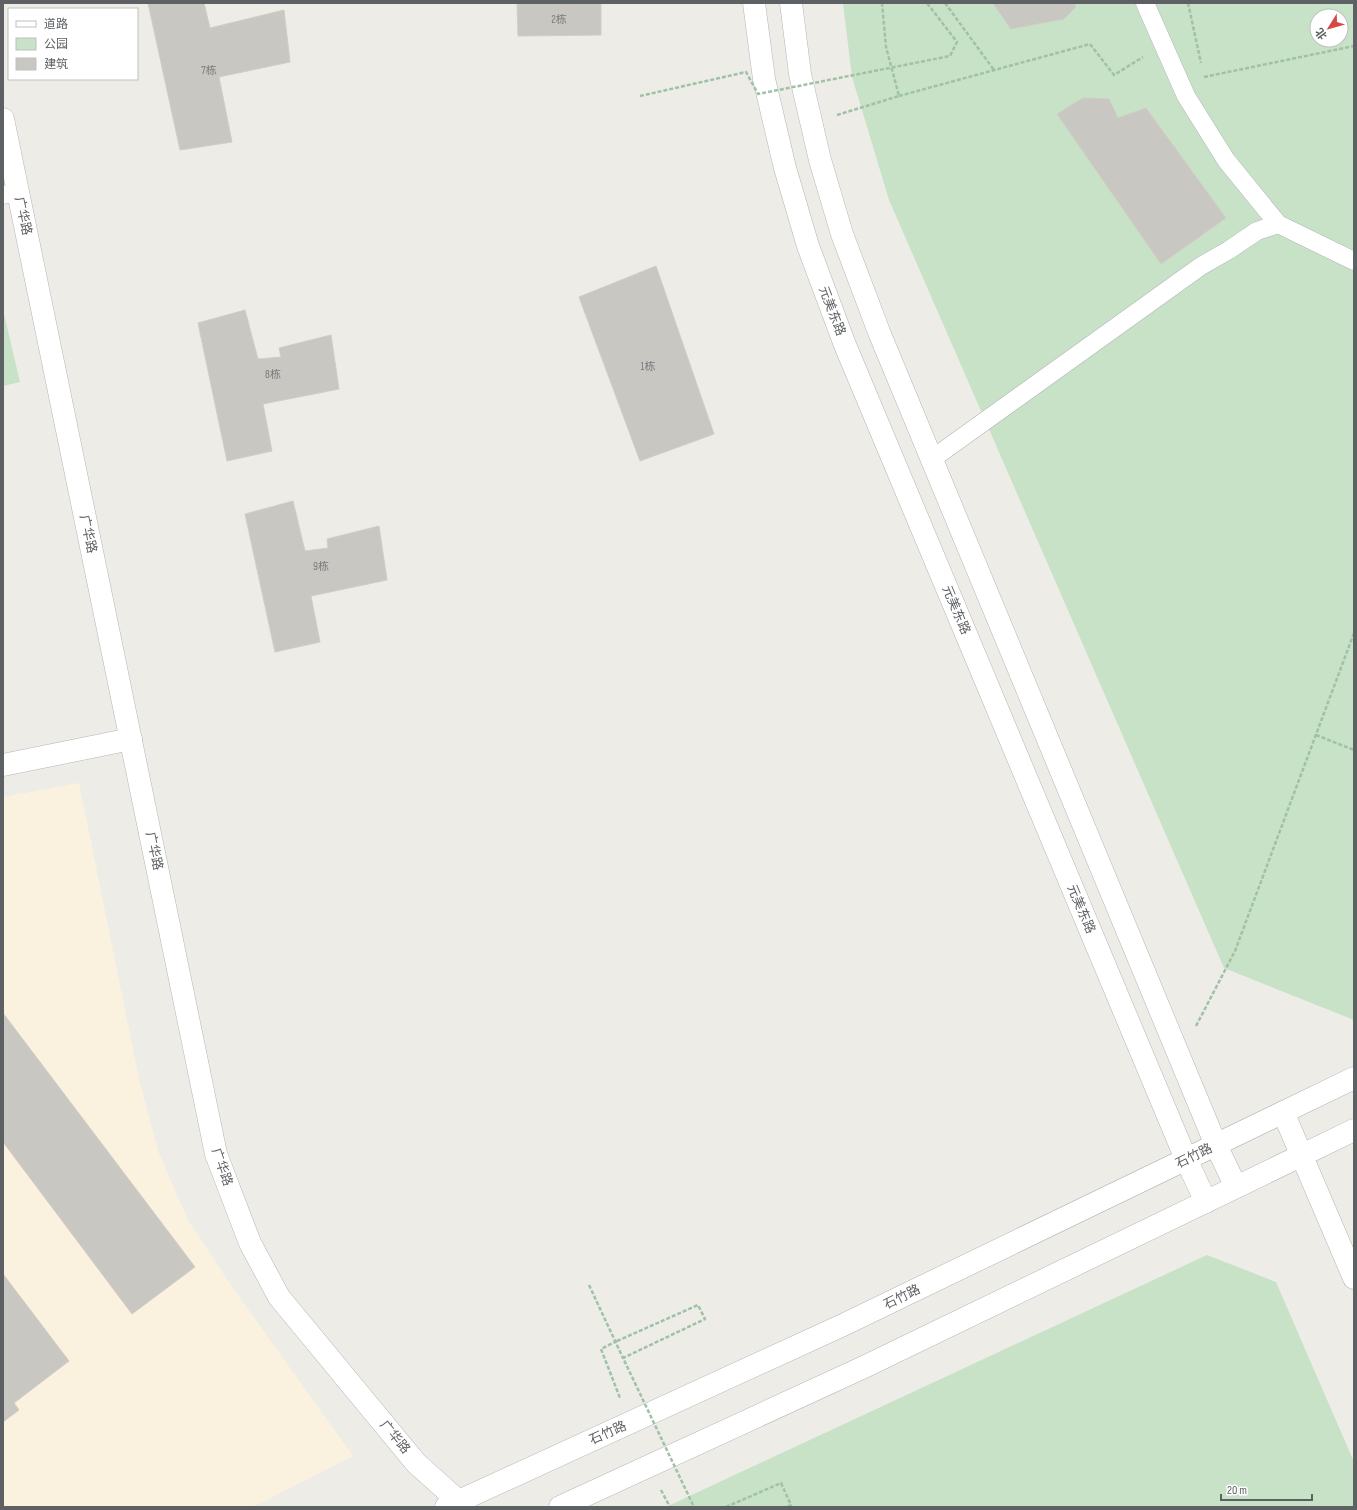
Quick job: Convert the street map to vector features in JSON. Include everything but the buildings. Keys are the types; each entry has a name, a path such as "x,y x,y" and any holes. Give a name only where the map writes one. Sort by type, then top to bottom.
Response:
{"street":[{"name":"元美东路","path":"754,3 764,79 785,168 808,246 848,352 1186,1159 1206,1202"},
{"path":"791,3 800,74 811,123 842,234 878,332 1216,1145 1236,1187"},
{"name":"广华路","path":"3,119 11,194 131,739 216,1154 250,1243 278,1297 416,1463 457,1505"},
{"path":"3,765 131,739"},
{"name":"石竹路","path":"457,1505 630,1423 843,1325 1354,1078"},
{"path":"1283,1112 1354,1278"},
{"path":"560,1507 864,1367 1354,1130"}],"lane":[{"path":"1145,3 1186,96 1226,160 1278,224 1354,261"},
{"path":"932,459 1202,266 1257,231 1278,224"}],"path":[{"path":"882,3 886,47 899,96"},
{"path":"640,96 746,72 758,94 950,56 957,42 927,3"},
{"path":"945,3 994,70"},
{"path":"1188,3 1204,77 1354,46"},
{"path":"811,123 899,96 1090,44 1114,75 1163,44"},
{"path":"1180,1057 1236,951 1354,633"},
{"path":"1316,735 1354,750"},
{"path":"589,1284 694,1507"},
{"path":"623,1358 705,1319 698,1305 601,1349 630,1423"},
{"path":"726,1507 781,1483 790,1505 787,1507"}],"shaded area":[{"path":"79,783 139,1079 158,1151 187,1218 228,1281 353,1456 253,1507 3,1507 3,797"}],"green space":[{"path":"843,3 1354,3 1354,1020 1224,968 889,200 852,77"},
{"path":"3,310 20,382 3,386"},
{"path":"1207,1255 1276,1282 1354,1462 1354,1507 666,1507"}]}
